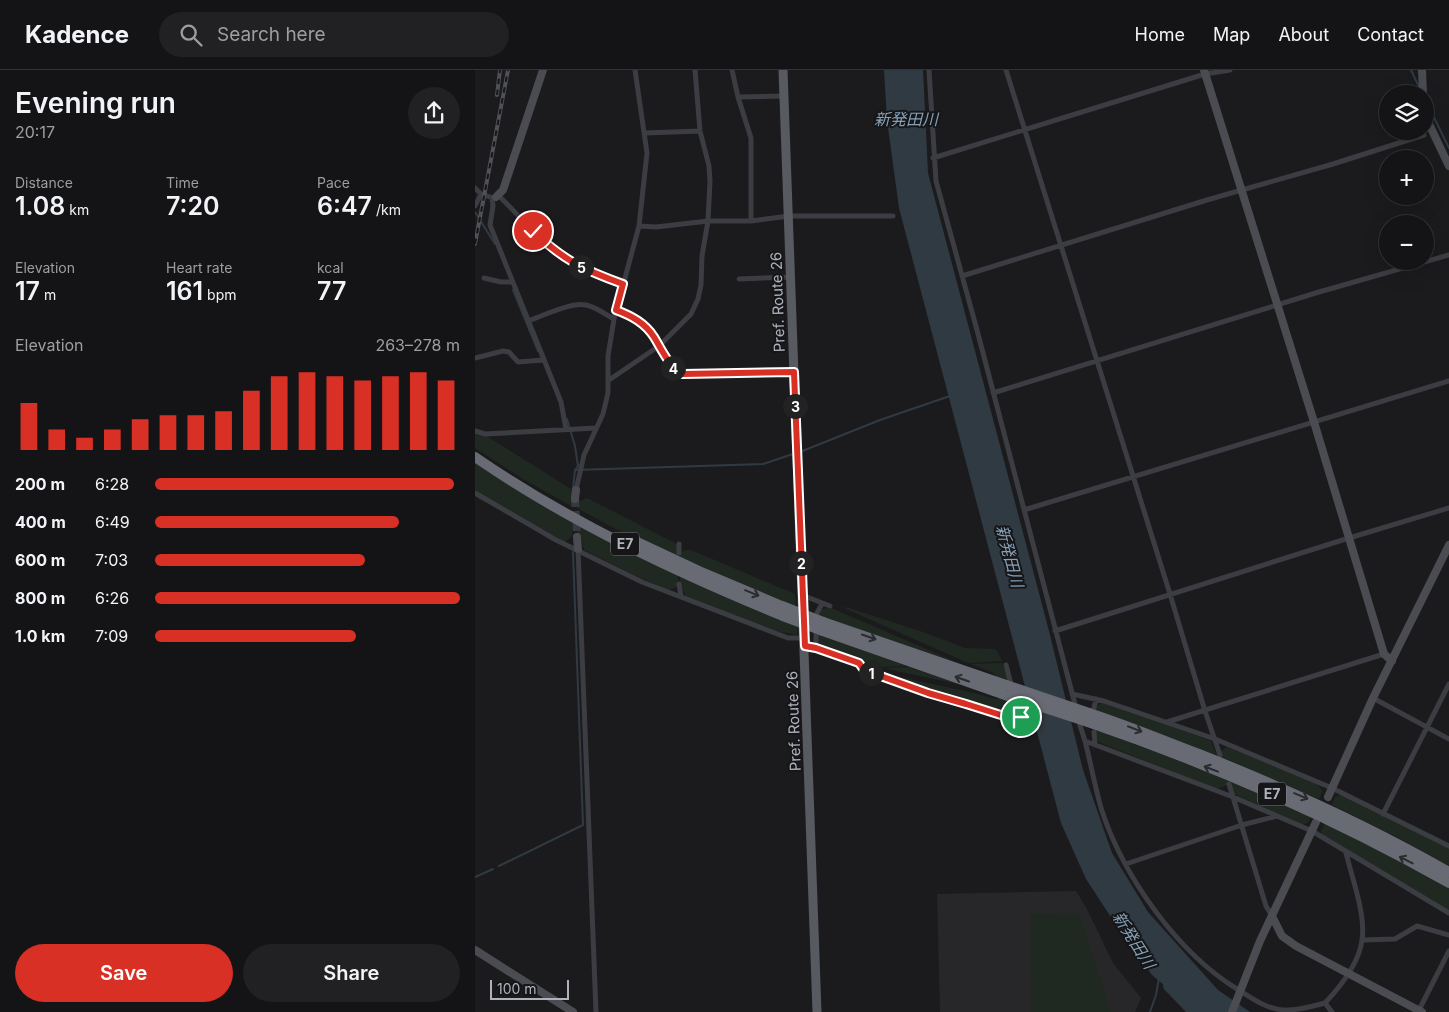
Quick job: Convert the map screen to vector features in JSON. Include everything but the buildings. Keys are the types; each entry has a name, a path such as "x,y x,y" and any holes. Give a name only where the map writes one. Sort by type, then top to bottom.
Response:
{"highway":[{"name":"E7","path":"475,452 523,482 597,523 783,611"},
{"name":"E7","path":"475,457 529,492 594,529 687,574 823,626 1007,690 1120,723 1308,799 1449,872"},
{"name":"E7","path":"1090,715 1299,806 1449,883"}],"main road":[{"name":"Pref. Route 26","path":"783,70 817,1012"}],"street":[{"path":"543,70 503,190 495,197 489,225 561,402 566,428"},
{"path":"575,494 583,455 603,414 608,393 608,356 616,310 639,226 647,153 635,70"},
{"path":"609,380 659,346 691,314 698,299 701,285 703,248 708,221 709,166 700,131 695,70"},
{"path":"732,70 738,98 751,138 751,221"},
{"path":"929,70 933,158 936,181 1103,811 1126,864 1157,914 1190,951 1219,978 1239,993 1266,1007 1286,1011 1325,1003 1348,974 1357,958 1363,940 1362,921 1347,853"},
{"path":"1006,70 1220,755"},
{"path":"933,158 1204,72 1230,70"},
{"path":"1422,70 1423,85"},
{"path":"1204,72 1314,422 1384,654 1392,661"},
{"path":"738,98 785,96"},
{"path":"645,133 700,131"},
{"path":"1434,134 1449,166"},
{"path":"962,276 1408,140"},
{"path":"475,188 481,194 495,197 551,248 568,260 623,284"},
{"path":"475,206 481,194"},
{"path":"639,226 657,227 708,221 751,221 789,216 893,216"},
{"path":"993,393 1277,305 1449,255"},
{"path":"739,279 791,277"},
{"path":"485,278 501,282 512,282"},
{"path":"528,321 567,308 584,305 597,309 615,319"},
{"path":"616,310 633,316 642,323 653,336 674,369 683,374 794,372"},
{"path":"475,358 503,351 509,352 518,362 543,360"},
{"path":"1024,510 1449,381"},
{"path":"475,431 485,434 566,428 596,428"},
{"path":"475,493 556,540 578,549 642,582 859,663 864,670 928,693 1004,716 1024,719 1006,665"},
{"path":"1055,631 1449,508"},
{"path":"577,537 595,1012"},
{"path":"679,544 679,552"},
{"path":"1328,796 1373,698 1446,561 1449,545"},
{"path":"679,584 681,596"},
{"path":"802,595 830,606"},
{"path":"816,648 817,613 822,604"},
{"path":"1167,722 1384,654"},
{"path":"1383,814 1449,684"},
{"path":"1073,694 1096,699 1215,739 1332,788 1449,846"},
{"path":"1373,698 1449,739"},
{"path":"1090,715 1096,699"},
{"path":"1094,732 1095,745"},
{"path":"1085,741 1233,797 1312,831 1449,913"},
{"path":"1229,784 1266,906 1282,936 1296,946 1421,1011 1449,951"},
{"path":"1126,864 1242,825 1277,816"},
{"path":"1231,1012 1272,916 1316,822"},
{"path":"1363,940 1395,939 1417,926 1449,935"},
{"path":"475,950 573,1012"},
{"path":"1325,1003 1332,1012"}],"shaded area":[{"path":"475,433 485,435 571,489 571,506 523,479 475,448"},
{"path":"475,460 572,521 572,536 565,542 475,491"},
{"path":"587,498 677,544 678,558 577,508 576,499 580,501"},
{"path":"579,525 678,575 679,586 669,590 584,550 581,537 578,537 577,526"},
{"path":"680,550 682,553 684,550 691,550 795,594 796,606 680,559"},
{"path":"680,575 797,626 797,635 781,632 686,597 682,586 680,586"},
{"path":"829,607 956,662 819,616 821,610"},
{"path":"842,607 923,632 965,648 994,649 1002,661 968,663"},
{"path":"817,633 906,666 879,667 823,648 818,641"},
{"path":"1002,663 1008,681 997,677 992,672 970,664"},
{"path":"909,667 962,685 882,668"},
{"path":"868,670 995,699 1004,698 1013,702 1017,713 1003,714 952,699"},
{"path":"1102,703 1116,706 1211,741 1215,752 1219,756 1096,710 1095,707"},
{"path":"1096,731 1223,778 1227,780 1228,785 1216,789 1096,741"},
{"path":"1227,747 1315,783 1321,790 1321,796 1319,799 1221,757 1220,752"},
{"path":"1229,781 1312,816 1308,823 1301,825 1234,794"},
{"path":"1343,794 1449,847 1449,866 1395,836 1332,805 1335,797"},
{"path":"1325,823 1449,887 1449,910 1322,835 1321,831"},
{"path":"1076,891 1086,907 1113,963 1141,998 1135,1012 940,1012 937,894"},
{"path":"1079,913 1111,1012 1031,1012 1030,914"}],"water":[{"name":"新発田川","path":"884,70 923,70 928,173 1049,631 1083,770 1112,853 1148,912 1218,990 1250,1012 1196,1012 1152,975 1086,879 1061,823 899,208 887,120"}],"waterway":[{"path":"1411,70 1418,85"},
{"path":"1434,117 1449,148"},
{"path":"475,212 495,244"},
{"path":"513,290 538,351"},
{"path":"800,452 880,420 950,396"},
{"path":"567,419 575,446 578,466 575,470 572,497"},
{"path":"575,470 763,464 793,454"},
{"path":"499,866 583,825 573,552"},
{"path":"475,877 493,869"},
{"path":"1150,1012 1159,978"},
{"name":"新発田川","path":"1168,986 1193,1012"}],"tunnel":[{"path":"575,499 577,537"}],"railway":[{"path":"497,95 500,70"},
{"path":"475,244 508,70"}],"route":[{"path":"533,231 551,248 568,260 623,284 616,310 633,316 642,323 677,371 683,374 794,372 805,646 859,663 864,670 928,693 1004,716 1021,717"}]}
